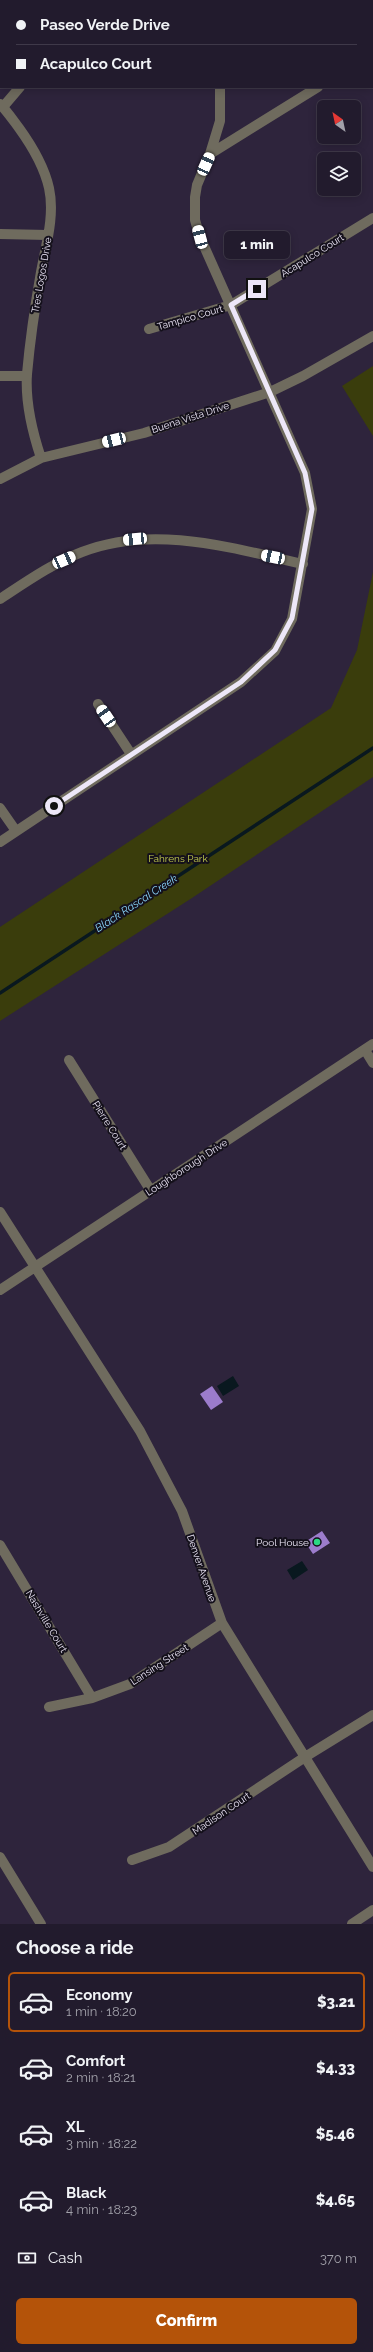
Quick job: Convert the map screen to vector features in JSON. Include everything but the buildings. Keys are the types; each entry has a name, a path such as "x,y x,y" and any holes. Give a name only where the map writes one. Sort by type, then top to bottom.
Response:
{"street":[{"path":"1,106 19,88"},
{"path":"0,842 241,682 275,650 292,618 312,509 305,473 200,237 195,220 197,185 210,154 220,121 220,88"},
{"path":"210,154 316,88"},
{"name":"Tres Logos Drive","path":"1,106 30,142 42,167 49,187 50,201 48,235 33,324 27,376 28,409 33,434 41,458"},
{"name":"Acapulco Court","path":"231,305 373,218"},
{"path":"0,234 48,235"},
{"name":"Tampico Court","path":"149,329 231,305"},
{"name":"Buena Vista Drive","path":"0,479 41,458 144,433 270,392 310,373 373,336"},
{"path":"0,376 27,376"},
{"path":"0,599 64,560 94,548 126,540 144,539 219,544 303,564"},
{"path":"98,704 131,754"},
{"path":"0,808 16,831"},
{"path":"369,1047 373,1063"},
{"name":"Loughborough Drive","path":"0,1290 369,1047"},
{"name":"Pierre Court","path":"69,1060 151,1191"},
{"name":"Denver Avenue","path":"0,1212 118,1394 150,1450 182,1511 222,1623 373,1867"},
{"name":"Nashville Court","path":"0,1545 92,1698"},
{"name":"Lansing Street","path":"49,1707 92,1698 130,1684 222,1623"},
{"name":"Madison Court","path":"132,1860 169,1847 305,1757 373,1715"},
{"path":"0,1857 41,1924"},
{"path":"352,1924 373,1910"}],"green space":[{"path":"373,366 373,436 342,386"},
{"name":"Fahrens Park","path":"373,572 373,777 192,898 0,1021 0,927 331,708 357,650"}],"shaded area":[{"path":"233,1376 239,1386 223,1396 217,1386"},
{"path":"302,1561 308,1570 293,1580 287,1570"}],"waterway":[{"name":"Black Rascal Creek","path":"0,993 373,748"}],"place":[{"name":"Pool House","path":"317,1542"}],"route":[{"path":"54,806 241,682 275,650 292,618 312,509 305,473 231,305 257,289"}]}
